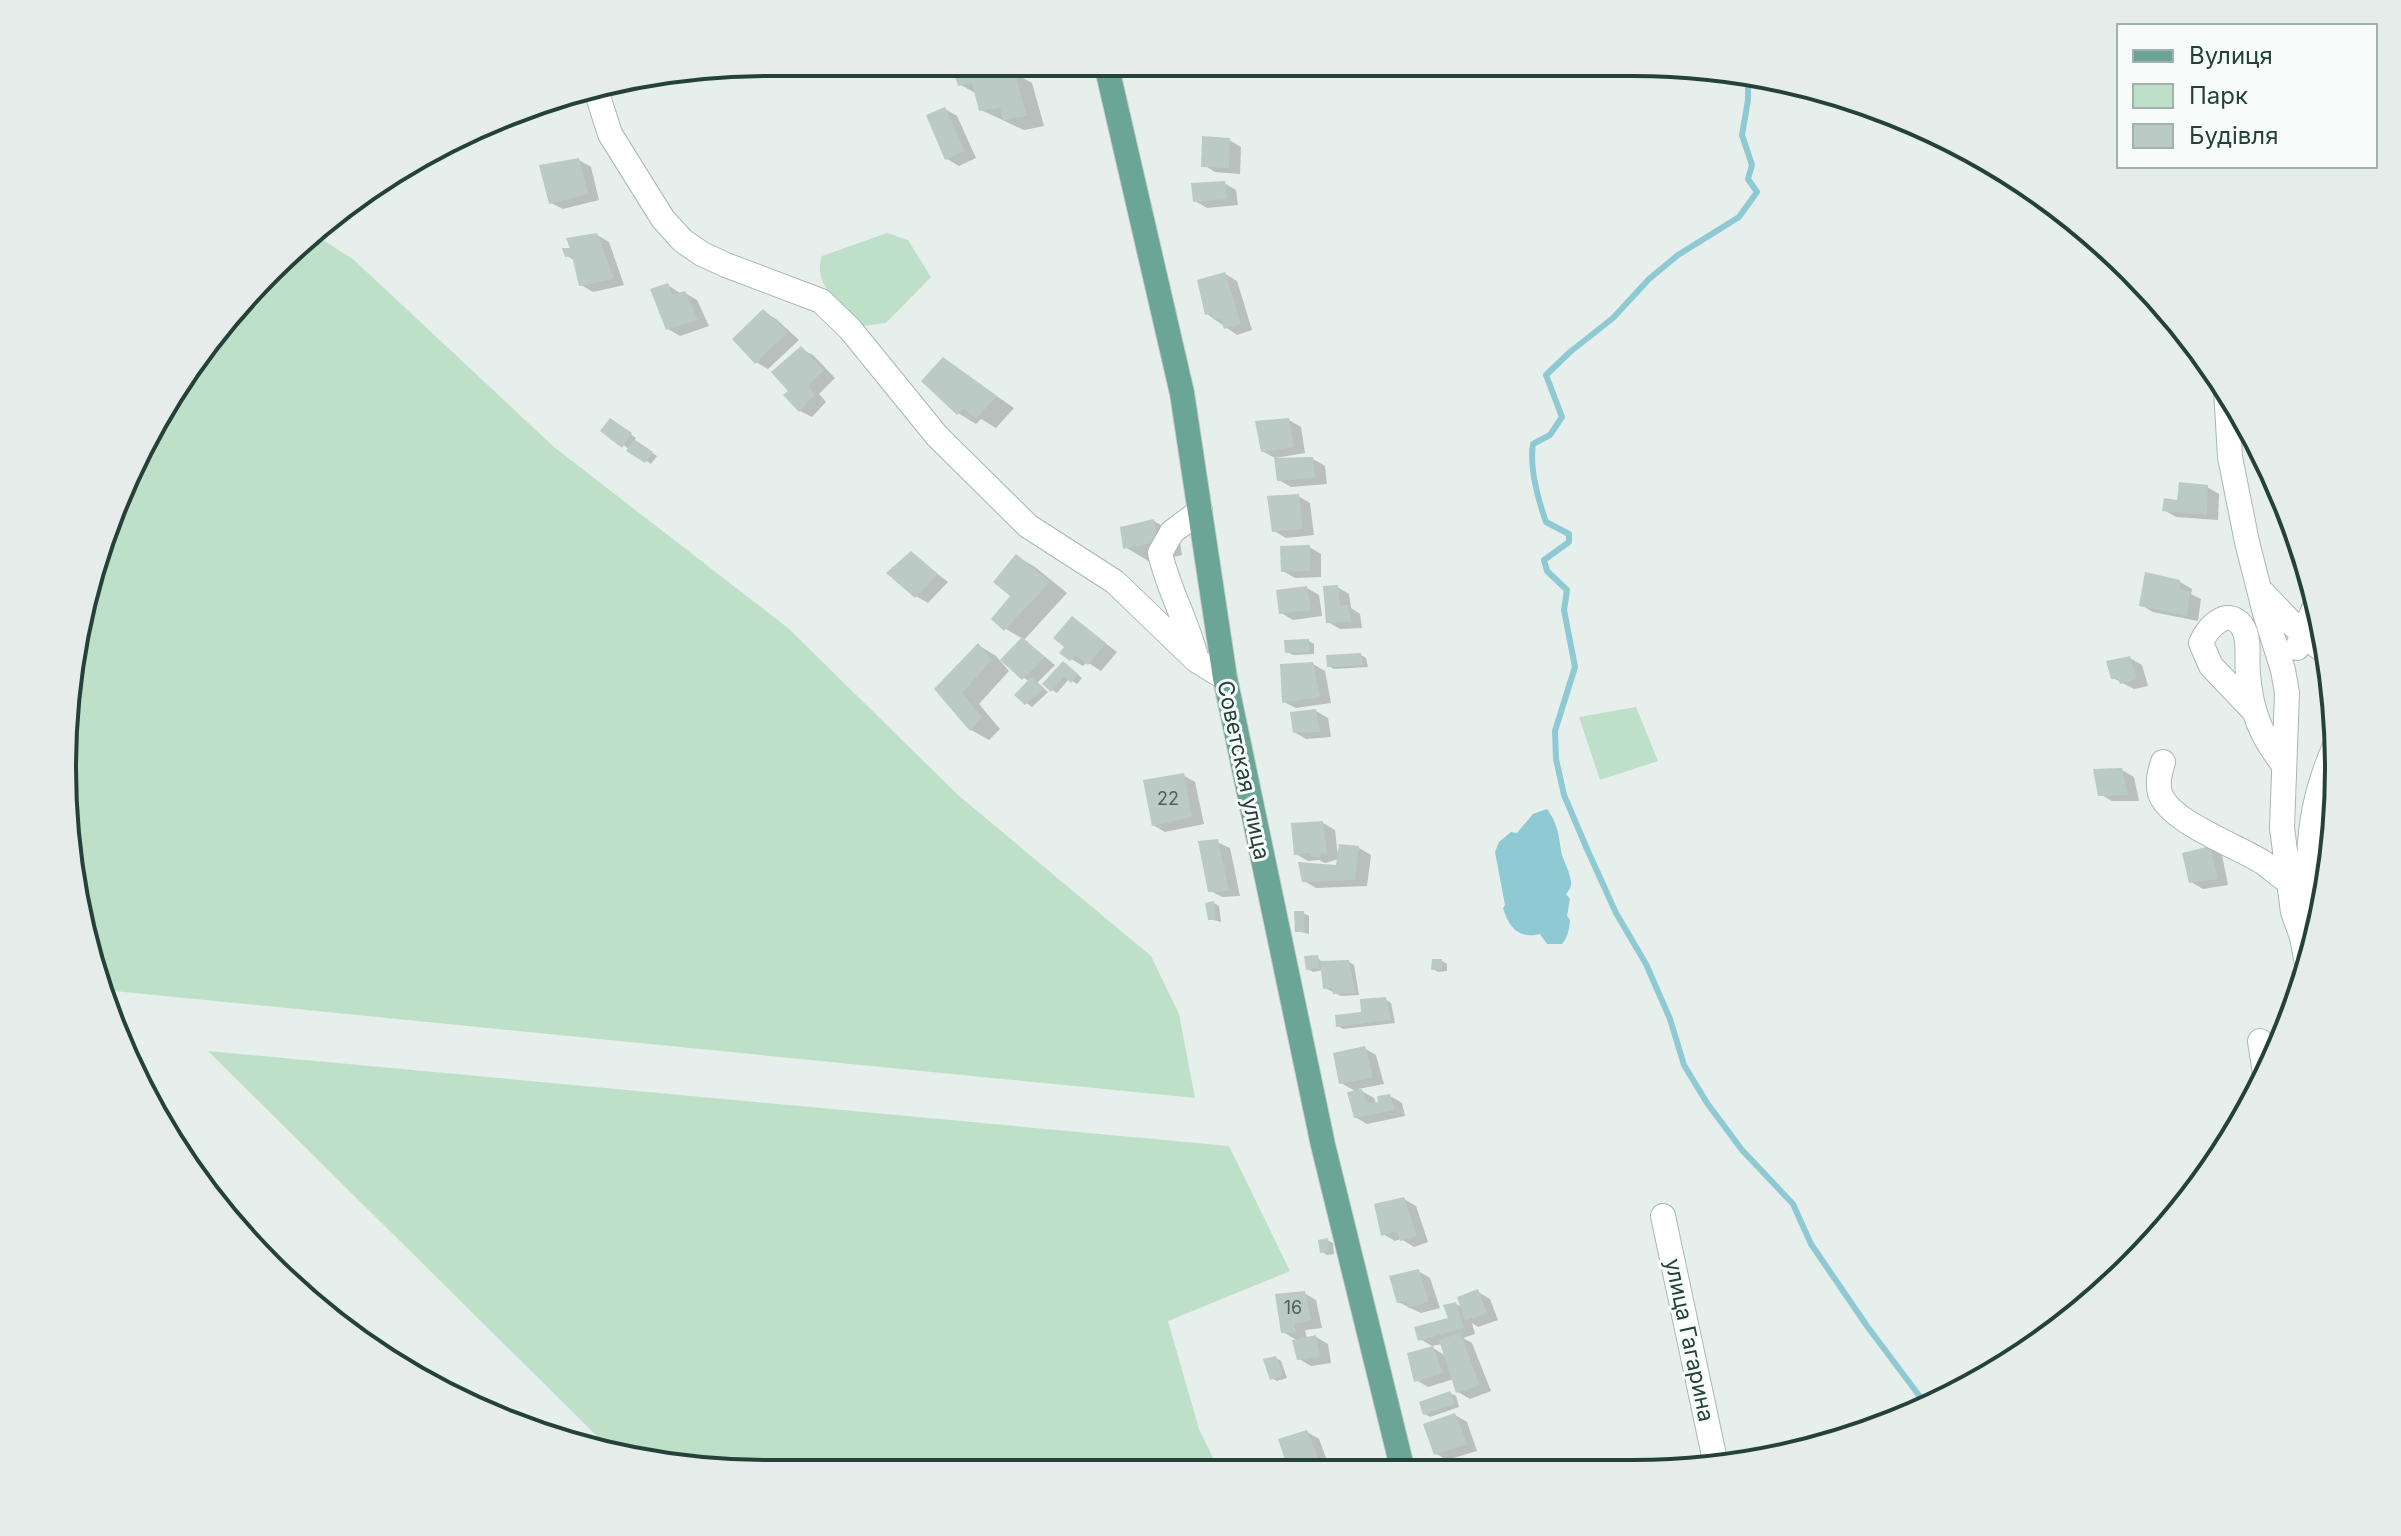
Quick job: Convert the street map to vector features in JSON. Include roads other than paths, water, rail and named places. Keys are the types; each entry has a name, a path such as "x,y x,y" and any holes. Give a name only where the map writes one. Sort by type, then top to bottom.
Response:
{"main road":[{"name":"Советская улица","path":"1109,76 1182,393 1225,678 1323,1145 1400,1460"}],"street":[{"path":"598,98 610,134 663,219 683,241 726,265 821,301 850,329 937,436 1028,526 1115,582 1196,660 1225,678"},
{"path":"2228,415 2230,457 2259,588 2287,693 2282,828 2293,912 2303,940"},
{"path":"1196,660 1190,631 1165,574 1160,553 1172,532 1200,511"},
{"path":"1126,592 1165,574"},
{"path":"2259,588 2314,643"},
{"path":"2285,680 2309,621"},
{"path":"2253,710 2265,741 2284,765"},
{"path":"2163,762 2159,775 2160,794 2168,807 2263,863 2289,882"},
{"path":"2310,905 2308,840 2317,794 2325,773"},
{"path":"2302,937 2312,900"},
{"path":"2260,1041 2262,1055"},
{"name":"улица Гагарина","path":"1663,1216 1714,1455"}],"water":[{"path":"1547,809 1557,829 1571,882 1566,894 1570,899 1569,927 1562,944 1547,944 1540,934 1521,933 1508,921 1503,908 1505,905 1495,852 1499,842 1511,832 1517,833 1533,814"}],"waterway":[{"path":"1748,86 1742,135 1752,165 1748,179 1757,192 1739,217 1678,255 1649,279 1613,318 1546,375 1562,417 1550,435 1533,444 1532,463 1546,522 1569,534 1569,542 1544,560 1547,571 1567,590 1564,610 1575,667 1555,731 1556,759 1564,795 1616,913 1646,964 1670,1019 1684,1065 1707,1103 1742,1150 1793,1204 1811,1244 1920,1397"}]}
